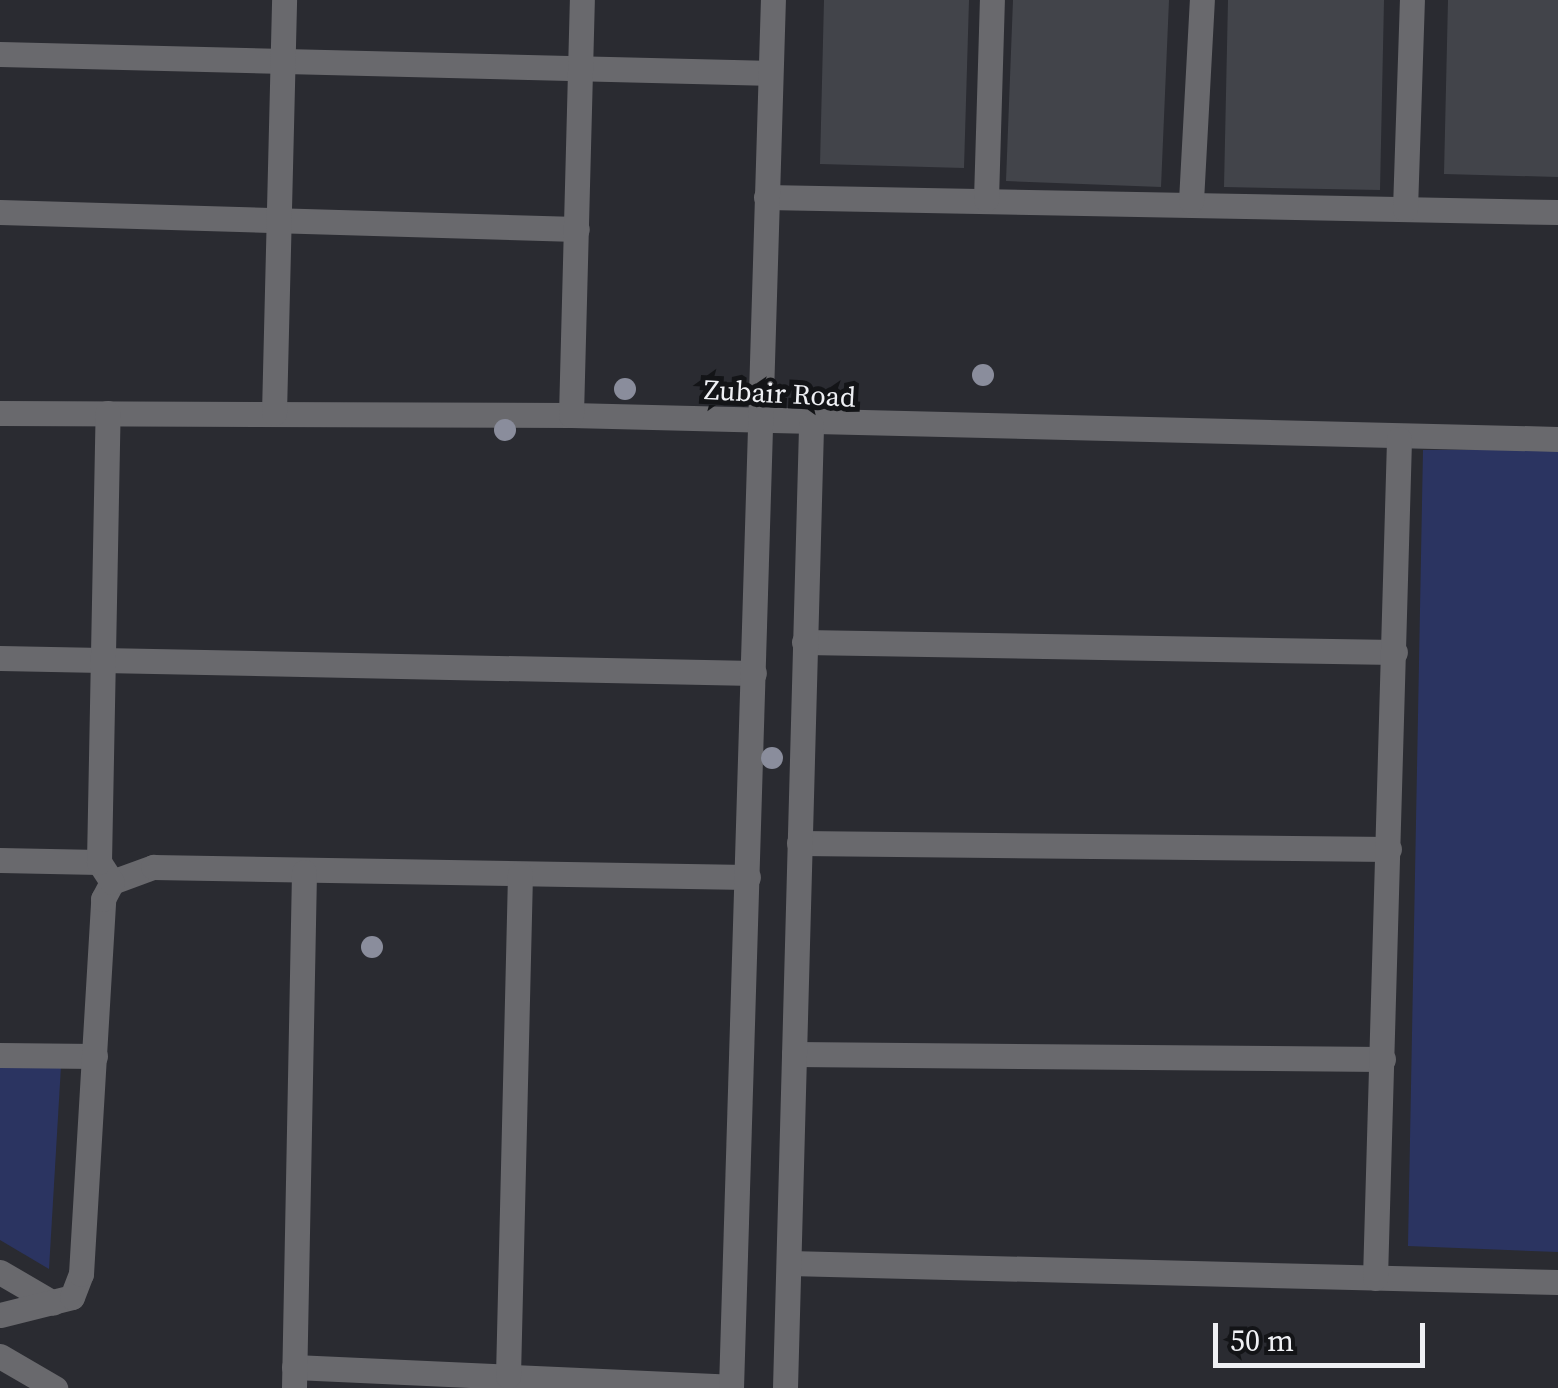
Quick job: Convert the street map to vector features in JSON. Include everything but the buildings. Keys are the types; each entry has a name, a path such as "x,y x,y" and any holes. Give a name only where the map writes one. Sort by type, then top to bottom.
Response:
{"street":[{"path":"274,414 284,0"},
{"path":"572,415 582,0"},
{"path":"304,872 294,1377 508,1376 731,1387 754,673 756,420 772,0"},
{"path":"986,199 992,0"},
{"path":"1191,201 1202,0"},
{"path":"1405,210 1412,0"},
{"path":"0,54 770,73"},
{"path":"766,197 1191,201 1558,212"},
{"path":"0,212 577,229"},
{"name":"Zubair Road","path":"0,412 572,415 811,425 1558,439"},
{"path":"0,1315 52,1304 78,1291 106,872 108,413"},
{"path":"786,1388 811,425"},
{"path":"1375,1278 1396,652 1399,439"},
{"path":"804,642 1396,652"},
{"path":"0,658 754,673"},
{"path":"800,842 1389,849"},
{"path":"0,860 106,872 152,867 748,876"},
{"path":"508,1376 520,874"},
{"path":"794,1054 1382,1059"},
{"path":"0,1055 95,1056"},
{"path":"788,1263 1558,1282"},
{"path":"0,1272 52,1304"},
{"path":"0,1356 55,1388"}],"shaded area":[{"path":"1558,449 1558,1252 1408,1246 1423,450"},
{"path":"0,1064 61,1066 49,1269 0,1240"}]}
